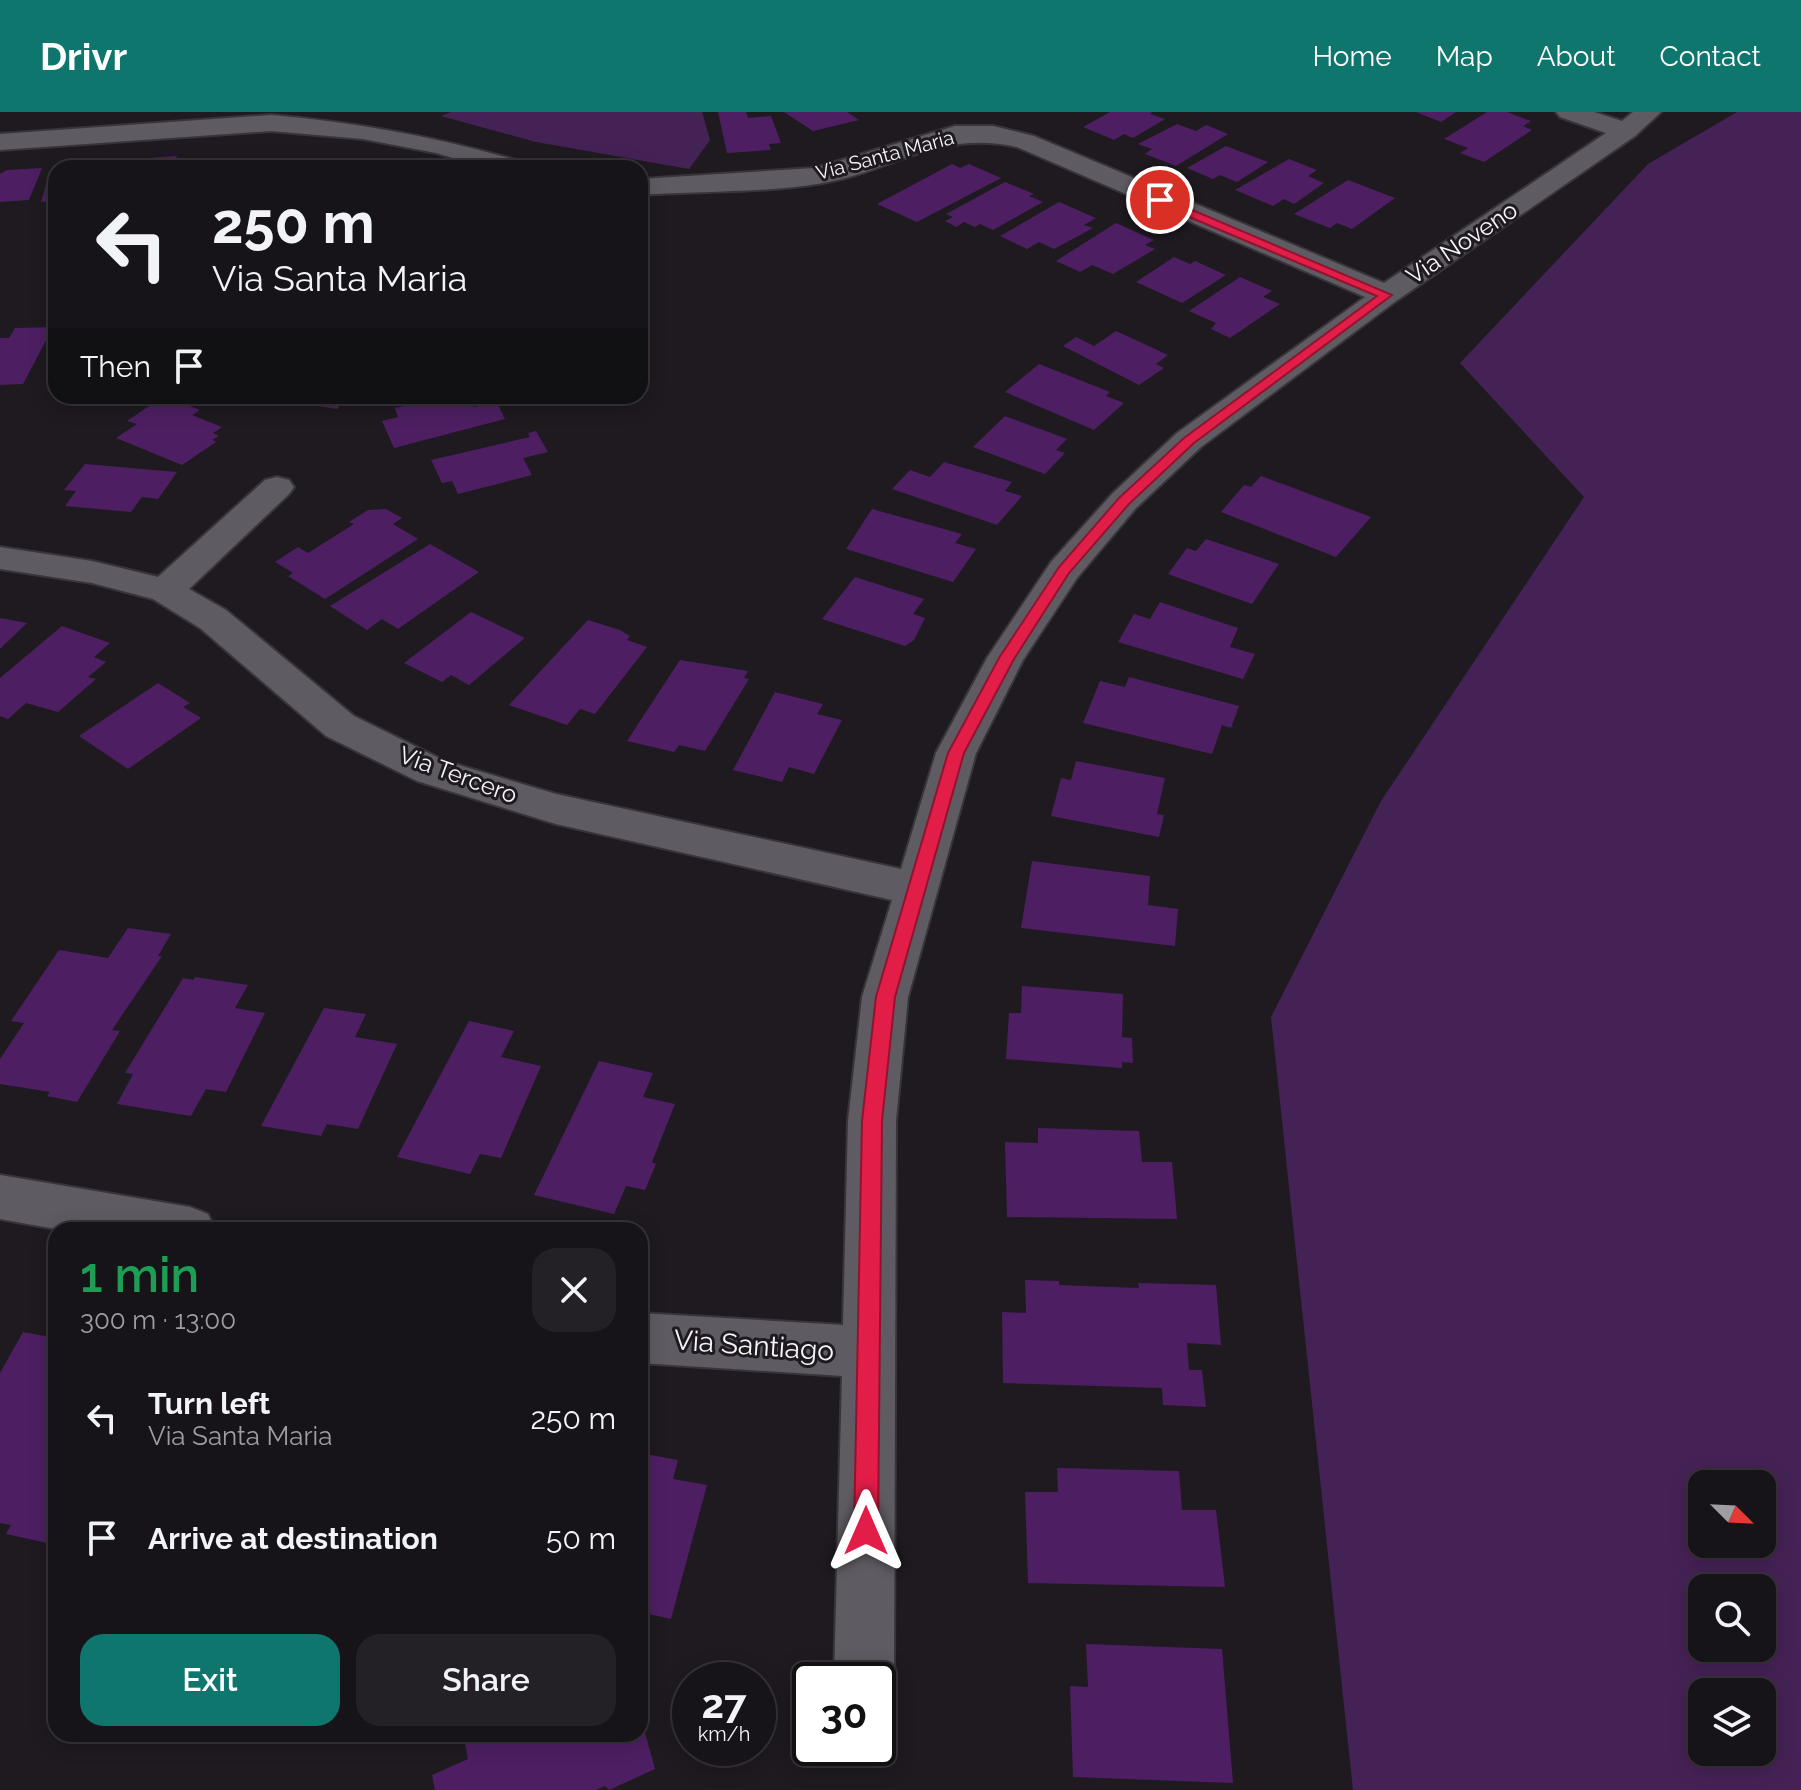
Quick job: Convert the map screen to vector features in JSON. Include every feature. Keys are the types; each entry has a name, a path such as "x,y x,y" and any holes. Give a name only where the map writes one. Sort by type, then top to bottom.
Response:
{"street":[{"path":"1569,112 1637,122"},
{"path":"0,142 276,118 441,146 487,160"},
{"name":"Via Noveno","path":"864,1662 872,1121 885,997 914,888 956,753 1006,658 1064,570 1124,501 1189,440 1386,295 1637,122"},
{"name":"Via Santa Maria","path":"648,187 817,176 955,134 993,134 1025,141 1386,295"},
{"path":"165,591 277,487"},
{"name":"Via Tercero","path":"0,558 92,572 165,591 213,619 340,726 431,771 556,809 914,888"},
{"path":"0,1197 144,1222"},
{"name":"Via Santiago","path":"648,1338 868,1352"}],"shaded area":[{"path":"451,112 702,112 710,140 689,169 536,142 441,116"},
{"path":"1737,112 1801,112 1801,1790 1353,1790 1271,1017 1381,801 1584,497 1460,363 1648,164"}],"building":[{"path":"718,112 746,112 748,118 771,116 781,143 769,144 771,150 727,153"},
{"path":"784,112 847,112 859,120 813,131"},
{"path":"1110,112 1152,112 1150,114 1165,119 1133,138 1124,134 1114,140 1083,127"},
{"path":"1416,112 1456,112 1441,122"},
{"path":"1487,112 1507,112 1531,121 1523,126 1532,130 1484,162 1460,153 1468,148 1444,139"},
{"path":"1177,124 1196,131 1206,125 1228,134 1176,166 1145,154 1152,149 1138,144"},
{"path":"1226,146 1268,162 1237,182 1220,175 1213,179 1187,168"},
{"path":"177,156 175,160 134,159"},
{"path":"1289,159 1317,170 1308,176 1324,183 1294,204 1284,199 1273,206 1235,190"},
{"path":"952,164 960,168 969,164 1001,178 917,222 877,204"},
{"path":"42,168 29,200 0,202 0,174 7,170"},
{"path":"48,178 48,202 41,202"},
{"path":"1348,180 1395,198 1352,229 1337,223 1330,228 1294,214"},
{"path":"1005,182 1034,194 1029,196 1043,202 993,230 964,222 956,227 945,221 953,217 946,214"},
{"path":"1059,202 1096,218 1084,225 1093,228 1054,249 1039,242 1027,249 1000,236"},
{"path":"1116,223 1154,240 1145,245 1155,249 1113,274 1092,265 1080,272 1056,261"},
{"path":"1174,257 1190,264 1195,261 1226,275 1182,303 1136,282"},
{"path":"1240,277 1272,291 1263,297 1280,304 1230,338 1211,329 1216,323 1189,311"},
{"path":"48,327 48,336 23,384 0,385 0,338 9,338 15,328"},
{"path":"1116,331 1168,355 1156,364 1164,368 1139,385 1063,346 1076,337 1094,346"},
{"path":"1039,364 1110,392 1106,396 1124,403 1094,430 1005,392"},
{"path":"152,404 185,404 200,410 192,415 222,427 213,433 219,436 212,440 216,442 182,465 116,438 137,424 127,421"},
{"path":"306,404 341,404 337,409"},
{"path":"413,404 472,404 474,407 498,404 505,419 394,448 382,421 398,417 395,408"},
{"path":"1005,416 1067,439 1056,450 1065,453 1045,474 973,447"},
{"path":"536,431 548,452 523,458 532,475 458,494 452,481 442,483 431,460 530,437 528,433"},
{"path":"944,462 1012,482 1005,491 1022,496 997,525 892,489 910,470 930,477"},
{"path":"85,464 177,472 158,499 142,497 131,512 65,506 76,491 64,490"},
{"path":"1261,476 1371,517 1336,557 1221,512 1244,485 1251,487"},
{"path":"386,509 402,518 393,524 418,539 325,599 288,576 293,573 275,562 298,547 308,553 354,524 349,522 368,510"},
{"path":"872,509 962,534 955,543 976,549 953,582 846,549"},
{"path":"1206,539 1279,564 1252,604 1168,574 1187,548 1196,551"},
{"path":"430,544 479,572 398,629 382,619 367,630 330,606"},
{"path":"855,577 924,599 913,614 925,618 914,640 905,646 822,619"},
{"path":"1160,602 1238,628 1230,647 1255,654 1243,679 1118,642 1134,614 1150,619"},
{"path":"471,612 525,638 469,685 451,675 442,682 404,663"},
{"path":"0,618 27,623 0,649"},
{"path":"588,620 620,630 630,636 627,640 647,647 595,714 580,709 567,725 509,705"},
{"path":"62,626 110,643 94,657 106,662 88,677 96,679 58,712 26,703 8,719 0,716 0,678"},
{"path":"680,660 748,671 744,678 749,679 705,751 679,745 674,752 627,741"},
{"path":"1129,677 1239,706 1231,728 1222,725 1212,754 1083,723 1100,681 1125,687"},
{"path":"158,683 190,703 183,707 201,718 128,769 79,736"},
{"path":"775,692 823,704 817,714 842,720 814,774 789,767 782,782 733,770"},
{"path":"1076,761 1165,778 1157,814 1164,815 1159,837 1051,816 1061,778 1071,780"},
{"path":"1032,861 1150,876 1148,905 1178,909 1175,946 1021,928"},
{"path":"128,928 171,934 158,956 162,956 112,1030 120,1031 77,1102 47,1096 50,1092 0,1084 0,1059 24,1023 11,1021 59,950 108,958"},
{"path":"195,977 248,985 235,1008 265,1013 226,1092 206,1089 191,1116 117,1104 133,1074 125,1073 183,978 193,980"},
{"path":"1022,986 1123,994 1122,1037 1132,1038 1133,1063 1122,1062 1122,1068 1006,1059 1009,1013 1021,1013"},
{"path":"324,1008 366,1014 355,1037 397,1044 358,1129 327,1124 321,1136 261,1126"},
{"path":"469,1021 514,1031 501,1057 541,1066 501,1158 480,1154 470,1174 397,1157"},
{"path":"599,1061 653,1073 643,1097 675,1104 652,1162 656,1164 645,1190 626,1186 614,1214 534,1195"},
{"path":"1038,1128 1139,1131 1142,1162 1172,1162 1177,1219 1007,1217 1005,1142 1038,1143"},
{"path":"1025,1280 1059,1281 1059,1285 1139,1288 1138,1283 1216,1285 1221,1345 1187,1343 1189,1370 1202,1370 1206,1407 1163,1405 1162,1388 1003,1383 1002,1312 1026,1313"},
{"path":"23,1332 48,1337 48,1543 6,1534 11,1525 0,1523 0,1373"},
{"path":"648,1454 678,1460 673,1479 707,1485 671,1619 648,1614"},
{"path":"1057,1468 1179,1471 1182,1510 1216,1510 1225,1587 1028,1583 1025,1492 1058,1492"},
{"path":"1086,1644 1222,1649 1233,1783 1073,1777 1070,1686 1088,1687"},
{"path":"465,1742 648,1742 655,1769 609,1790 605,1786 596,1790 435,1790 432,1775 468,1759"}],"route":[{"path":"866,1531 872,1121 885,997 914,888 956,753 1006,658 1064,570 1124,501 1189,440 1386,295 1160,200"}]}
